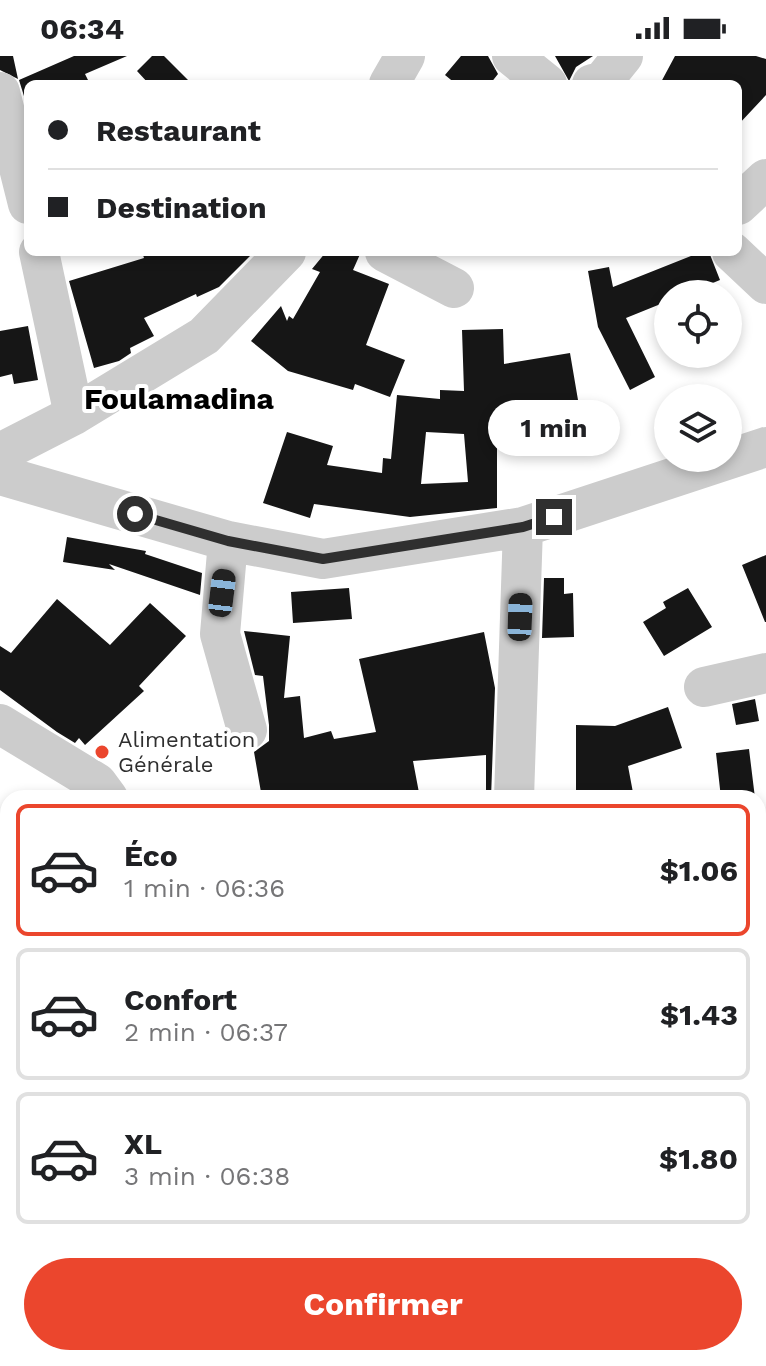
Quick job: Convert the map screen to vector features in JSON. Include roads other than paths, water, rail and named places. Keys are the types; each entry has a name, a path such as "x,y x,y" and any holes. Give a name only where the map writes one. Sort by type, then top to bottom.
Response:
{"street":[{"path":"391,80 405,56"},
{"path":"512,56 542,80"},
{"path":"604,80 623,56"},
{"path":"0,92 24,188"},
{"path":"742,201 766,179"},
{"path":"40,256 74,415"},
{"path":"0,453 74,415 204,336 282,256"},
{"path":"393,256 454,288"},
{"path":"736,256 766,284"},
{"path":"0,475 228,541 323,559 523,527 766,447"},
{"path":"514,790 523,527"},
{"path":"228,541 220,634 247,730"},
{"path":"704,687 766,673"},
{"path":"0,724 97,783 102,790"}],"place":[{"name":"Alimentation Générale","path":"102,752"}],"district":[{"name":"Foulamadina","path":"179,398"}]}
